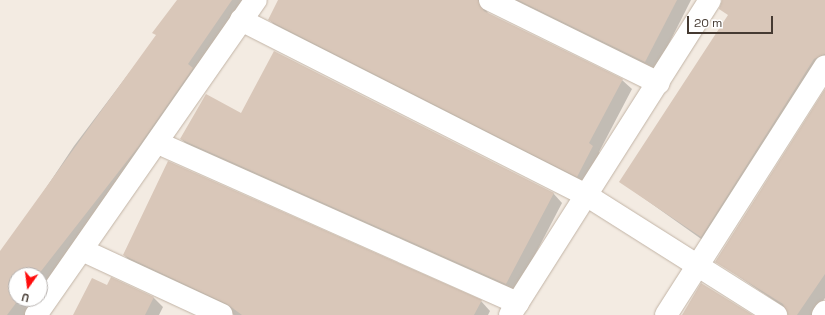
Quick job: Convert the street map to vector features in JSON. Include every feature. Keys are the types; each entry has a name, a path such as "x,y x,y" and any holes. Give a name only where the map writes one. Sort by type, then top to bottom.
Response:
{"street":[{"path":"36,315 158,143 256,0"},
{"path":"490,0 659,83"},
{"path":"158,143 514,309 659,83 710,0"},
{"path":"241,20 586,195 696,267 776,315"},
{"path":"666,315 825,66"},
{"path":"82,250 222,315"}],"building":[{"path":"177,0 232,0 188,64 193,68 138,147 44,267 8,267 8,307 13,307 7,315 0,315 0,251 156,35 152,33"},
{"path":"278,0 478,0 484,11 623,79 589,143 593,146 577,177 268,20"},
{"path":"518,0 677,0 645,62"},
{"path":"722,0 825,0 825,54 814,59 701,237 619,182 728,15 719,9"},
{"path":"274,51 554,193 506,284 180,139 206,94 241,113"},
{"path":"825,89 825,274 797,315 788,315 783,304 715,262"},
{"path":"168,161 482,300 474,315 242,315 227,304 123,255"},
{"path":"111,277 154,297 145,315 73,315 92,278 107,285"},
{"path":"701,283 753,315 682,315"}]}
